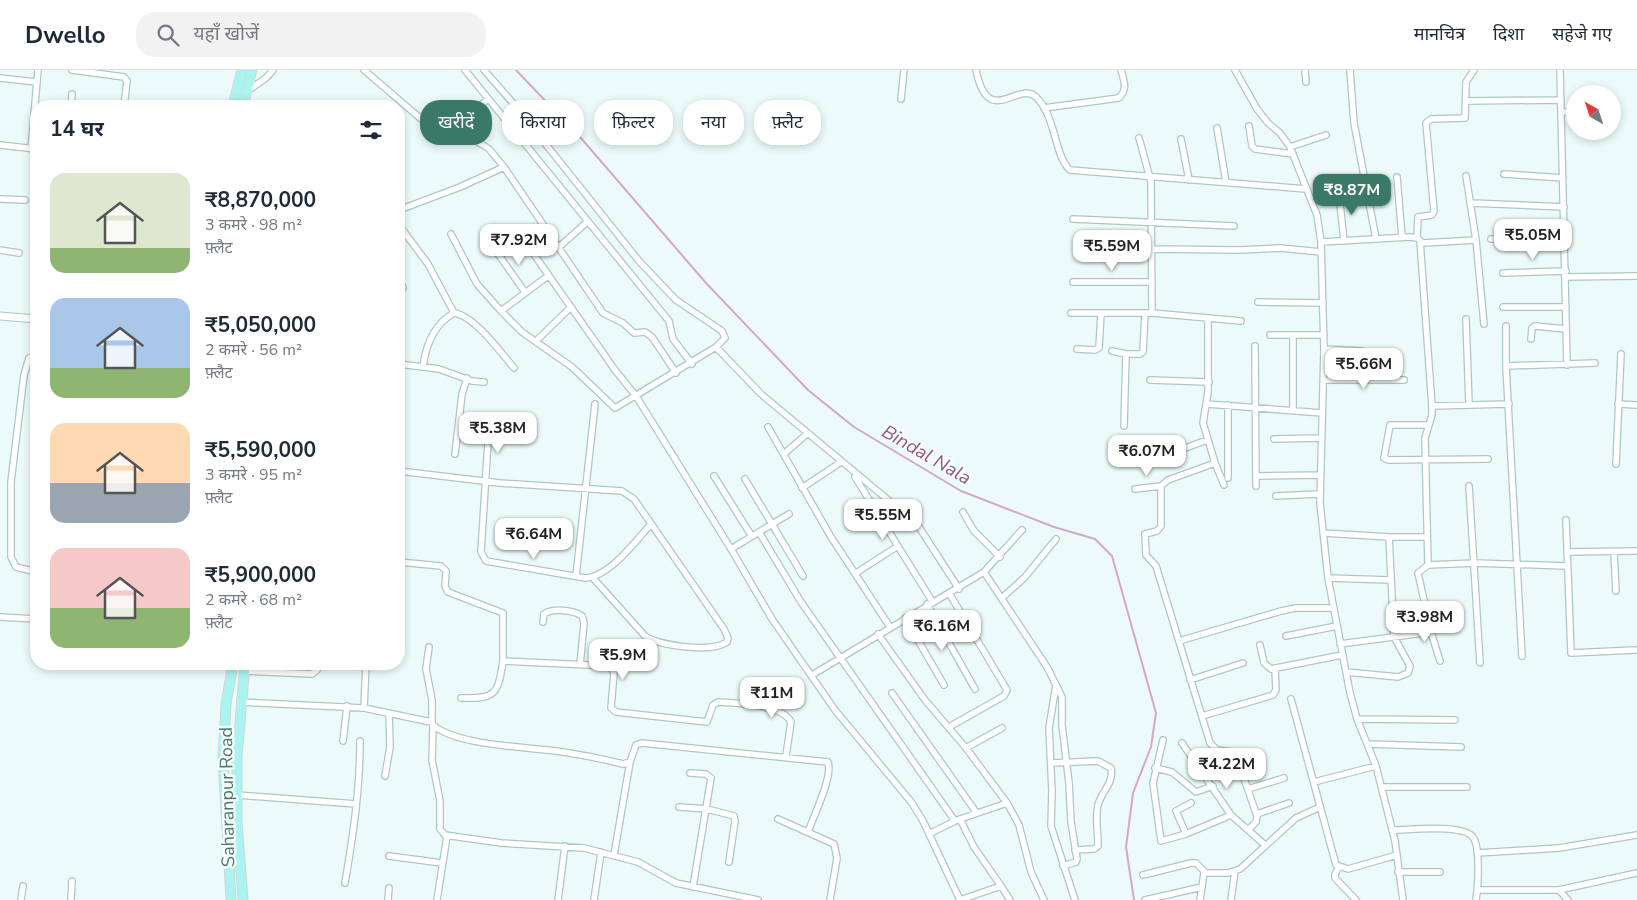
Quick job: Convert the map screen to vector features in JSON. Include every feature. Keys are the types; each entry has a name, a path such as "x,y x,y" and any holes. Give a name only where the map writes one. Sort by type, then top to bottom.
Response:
{"main road":[{"path":"234,100 242,70"},
{"path":"244,100 252,70"},
{"name":"Saharanpur Road","path":"231,900 223,758 226,704 232,670"},
{"name":"Saharanpur Road","path":"243,900 237,795 240,702 244,670"}],"street":[{"path":"35,100 38,70"},
{"path":"72,70 124,77 127,81 125,100"},
{"path":"236,100 266,78 273,70"},
{"path":"364,70 399,100"},
{"path":"465,70 669,321 673,339 692,364"},
{"path":"451,234 477,284 501,311 522,332 587,380 616,408 692,364 725,338 722,331 676,300 639,261 512,102 484,70"},
{"path":"901,99 904,70"},
{"path":"976,70 980,87 989,98 1005,100 1029,94 1036,97 1043,106 1064,160 1070,170 1306,189"},
{"path":"1043,106 1119,98 1124,93 1125,88 1121,70"},
{"path":"1235,70 1257,109 1290,146 1316,215 1321,242 1324,335 1320,494 1328,578 1342,654 1357,719 1376,766 1393,830 1403,900"},
{"path":"1305,70 1306,82"},
{"path":"1350,70 1354,123 1376,239"},
{"path":"1428,565 1425,434 1429,425 1432,406 1418,217 1432,215 1434,211 1426,123 1431,119 1465,118 1466,82 1474,70"},
{"path":"1560,70 1567,365"},
{"path":"0,78 36,82"},
{"path":"72,94 72,100"},
{"path":"1466,101 1561,100"},
{"path":"405,105 420,118"},
{"path":"1561,112 1566,112"},
{"path":"1249,126 1252,146 1255,149 1293,154"},
{"path":"1217,128 1226,182"},
{"path":"1290,146 1326,135"},
{"path":"1139,138 1150,177 1152,314"},
{"path":"1181,139 1188,180"},
{"path":"0,145 30,149"},
{"path":"482,145 489,149 504,167 603,314 623,323 634,334 645,332 652,336 676,373"},
{"path":"405,208 460,188 504,167"},
{"path":"1504,174 1563,178"},
{"path":"1466,176 1476,240 1484,324"},
{"path":"1397,177 1402,238"},
{"path":"1339,194 1344,241"},
{"path":"0,199 24,200"},
{"path":"1471,202 1564,207"},
{"path":"1074,219 1234,226"},
{"path":"558,248 587,222"},
{"path":"545,228 532,240 531,246 548,276 636,396 732,549 772,619 835,710 908,796 929,834 960,900 1002,886"},
{"path":"405,233 428,264 454,313 459,314 476,326 514,368"},
{"path":"1321,242 1402,238 1419,240 1423,244 1476,240"},
{"path":"1491,239 1564,239"},
{"path":"1152,249 1239,250 1280,248 1321,252"},
{"path":"0,250 19,252"},
{"path":"496,251 526,292"},
{"path":"1503,273 1637,276"},
{"path":"501,311 548,276"},
{"path":"1074,282 1151,282"},
{"path":"1258,302 1323,303"},
{"path":"536,341 571,307"},
{"path":"1503,307 1566,307"},
{"path":"422,366 428,341 445,320 454,313"},
{"path":"1071,313 1145,313 1241,321"},
{"path":"1077,349 1095,350 1099,348 1101,313"},
{"path":"1112,352 1140,354 1144,352 1145,313"},
{"path":"0,316 30,318"},
{"path":"1208,318 1209,382 1203,423 1207,440 1224,485"},
{"path":"1466,319 1469,405"},
{"path":"1506,326 1506,366 1522,656"},
{"path":"1531,339 1532,328 1535,326 1566,328"},
{"path":"1270,335 1324,335"},
{"path":"1293,335 1293,410"},
{"path":"1255,346 1256,486"},
{"path":"716,347 761,394 851,471 892,501 921,529 958,589"},
{"path":"1324,349 1361,351"},
{"path":"1124,426 1126,354"},
{"path":"1616,464 1622,354"},
{"path":"30,358 24,375 11,482 11,562 16,568 30,571"},
{"path":"1506,366 1595,363"},
{"path":"405,365 447,371 476,382 484,382"},
{"path":"455,454 462,394 467,378"},
{"path":"1150,380 1209,382"},
{"path":"1324,380 1404,380"},
{"path":"576,576 594,404"},
{"path":"1207,404 1322,412"},
{"path":"1432,406 1509,404"},
{"path":"1618,404 1637,405"},
{"path":"1228,405 1228,478"},
{"path":"1429,425 1390,425 1383,454 1384,458 1388,460 1488,459"},
{"path":"405,472 485,481 585,487 622,492 629,495 727,633 727,642 716,646 673,645 652,641 644,636 593,578 486,561 481,552 485,481 489,426"},
{"path":"768,427 785,454 802,488 890,627"},
{"path":"785,454 808,433"},
{"path":"1274,439 1321,438"},
{"path":"1153,460 1207,440"},
{"path":"802,488 841,462"},
{"path":"1135,489 1161,486 1168,480 1215,463"},
{"path":"851,471 898,546 975,690"},
{"path":"1256,476 1320,475"},
{"path":"714,476 752,535"},
{"path":"745,479 803,576"},
{"path":"1161,486 1161,526 1157,531 1145,534 1146,555 1156,566 1210,743 1217,750 1232,752 1248,789 1256,814 1256,822 1248,830"},
{"path":"1469,486 1480,663"},
{"path":"1276,496 1320,494"},
{"path":"962,512 974,531 1000,557"},
{"path":"732,549 789,514"},
{"path":"1566,520 1572,653 1635,650"},
{"path":"593,578 631,547 651,524"},
{"path":"812,675 984,572 1000,557 1022,530"},
{"path":"759,532 791,588 878,714 957,820 1010,900"},
{"path":"1324,533 1426,537"},
{"path":"1346,672 1405,676 1410,666 1394,637 1389,537"},
{"path":"1002,598 1025,577 1056,540"},
{"path":"856,573 898,546"},
{"path":"1567,552 1637,551"},
{"path":"1614,552 1616,591"},
{"path":"405,563 441,566 446,571 444,586 448,592 503,613 503,661 499,687 491,695 483,699 461,698"},
{"path":"1440,661 1431,632 1418,573 1428,565 1475,563 1567,566"},
{"path":"984,572 1002,598 1062,697 1061,715 1077,860 1063,866"},
{"path":"1328,578 1390,580"},
{"path":"949,593 1007,690 1004,696 949,727"},
{"path":"1179,641 1281,611 1296,608 1333,608"},
{"path":"543,622 544,614 548,611 572,612 582,616 584,623 580,665"},
{"path":"0,618 30,619"},
{"path":"905,618 944,685"},
{"path":"1286,636 1337,626"},
{"path":"1340,644 1431,632"},
{"path":"878,634 925,700 966,748 1007,803 1019,825 1031,872 1044,900"},
{"path":"1260,645 1266,666 1275,669 1342,654"},
{"path":"429,647 426,669 432,700 432,760 440,801 440,829 448,836 565,846 601,852 638,862 676,883 758,900"},
{"path":"503,661 607,666 612,668 611,708 616,712 707,722 713,704 718,702 782,711 791,722 786,756"},
{"path":"1190,680 1243,663"},
{"path":"1202,716 1273,695 1276,690 1275,669"},
{"path":"273,670 312,674 317,670"},
{"path":"364,708 366,670"},
{"path":"1056,685 1049,728 1052,763 1051,826 1075,900"},
{"path":"892,693 976,812"},
{"path":"1291,699 1334,861 1339,867 1348,869 1397,855"},
{"path":"240,702 276,706 347,706 364,708 389,712 432,724 450,734 472,740 565,752 623,764 630,762"},
{"path":"343,741 347,706"},
{"path":"384,776 390,747 389,712"},
{"path":"1357,719 1455,720"},
{"path":"966,748 1002,728"},
{"path":"1163,740 1153,783 1160,839 1162,841 1186,834 1231,815"},
{"path":"345,883 356,804 360,741"},
{"path":"614,855 630,762 636,744 642,743 825,760 830,765 827,780 808,832"},
{"path":"1182,743 1231,815 1265,845"},
{"path":"1368,744 1461,747"},
{"path":"1052,763 1098,760 1111,768 1112,771 1110,783 1104,791 1098,807 1098,846 1094,849 1075,850"},
{"path":"1314,782 1376,766"},
{"path":"1155,768 1176,774 1196,792 1213,786"},
{"path":"690,773 706,774 711,778 693,887"},
{"path":"1248,789 1284,778"},
{"path":"1382,787 1467,787"},
{"path":"237,795 356,804"},
{"path":"929,834 976,812 1007,803"},
{"path":"1186,834 1176,811 1191,803"},
{"path":"1256,814 1289,803"},
{"path":"679,807 707,809 735,818 729,862"},
{"path":"1143,875 1192,863 1196,863 1204,873 1215,874 1235,871 1250,862 1265,845 1300,815 1320,807"},
{"path":"778,819 831,842 836,847 837,858 830,900"},
{"path":"1393,830 1460,830 1472,836 1477,852 1478,890 1476,900"},
{"path":"1477,852 1559,848 1637,835"},
{"path":"437,900 448,836"},
{"path":"558,900 565,846"},
{"path":"594,900 601,852"},
{"path":"389,856 442,863"},
{"path":"1339,867 1335,878 1356,900"},
{"path":"1231,900 1235,871"},
{"path":"1398,872 1440,872"},
{"path":"1200,900 1204,873"},
{"path":"1478,890 1559,890 1637,873"},
{"path":"71,900 72,881"},
{"path":"21,900 23,886"},
{"path":"1145,900 1202,887"},
{"path":"388,900 389,888"},
{"path":"1559,890 1568,900"}],"waterway":[{"name":"Bindal Nala","path":"516,70 580,137 706,283 808,390 854,427 961,491 1054,527 1095,539 1112,556 1156,713 1151,747 1133,793 1126,847 1134,900"}]}
